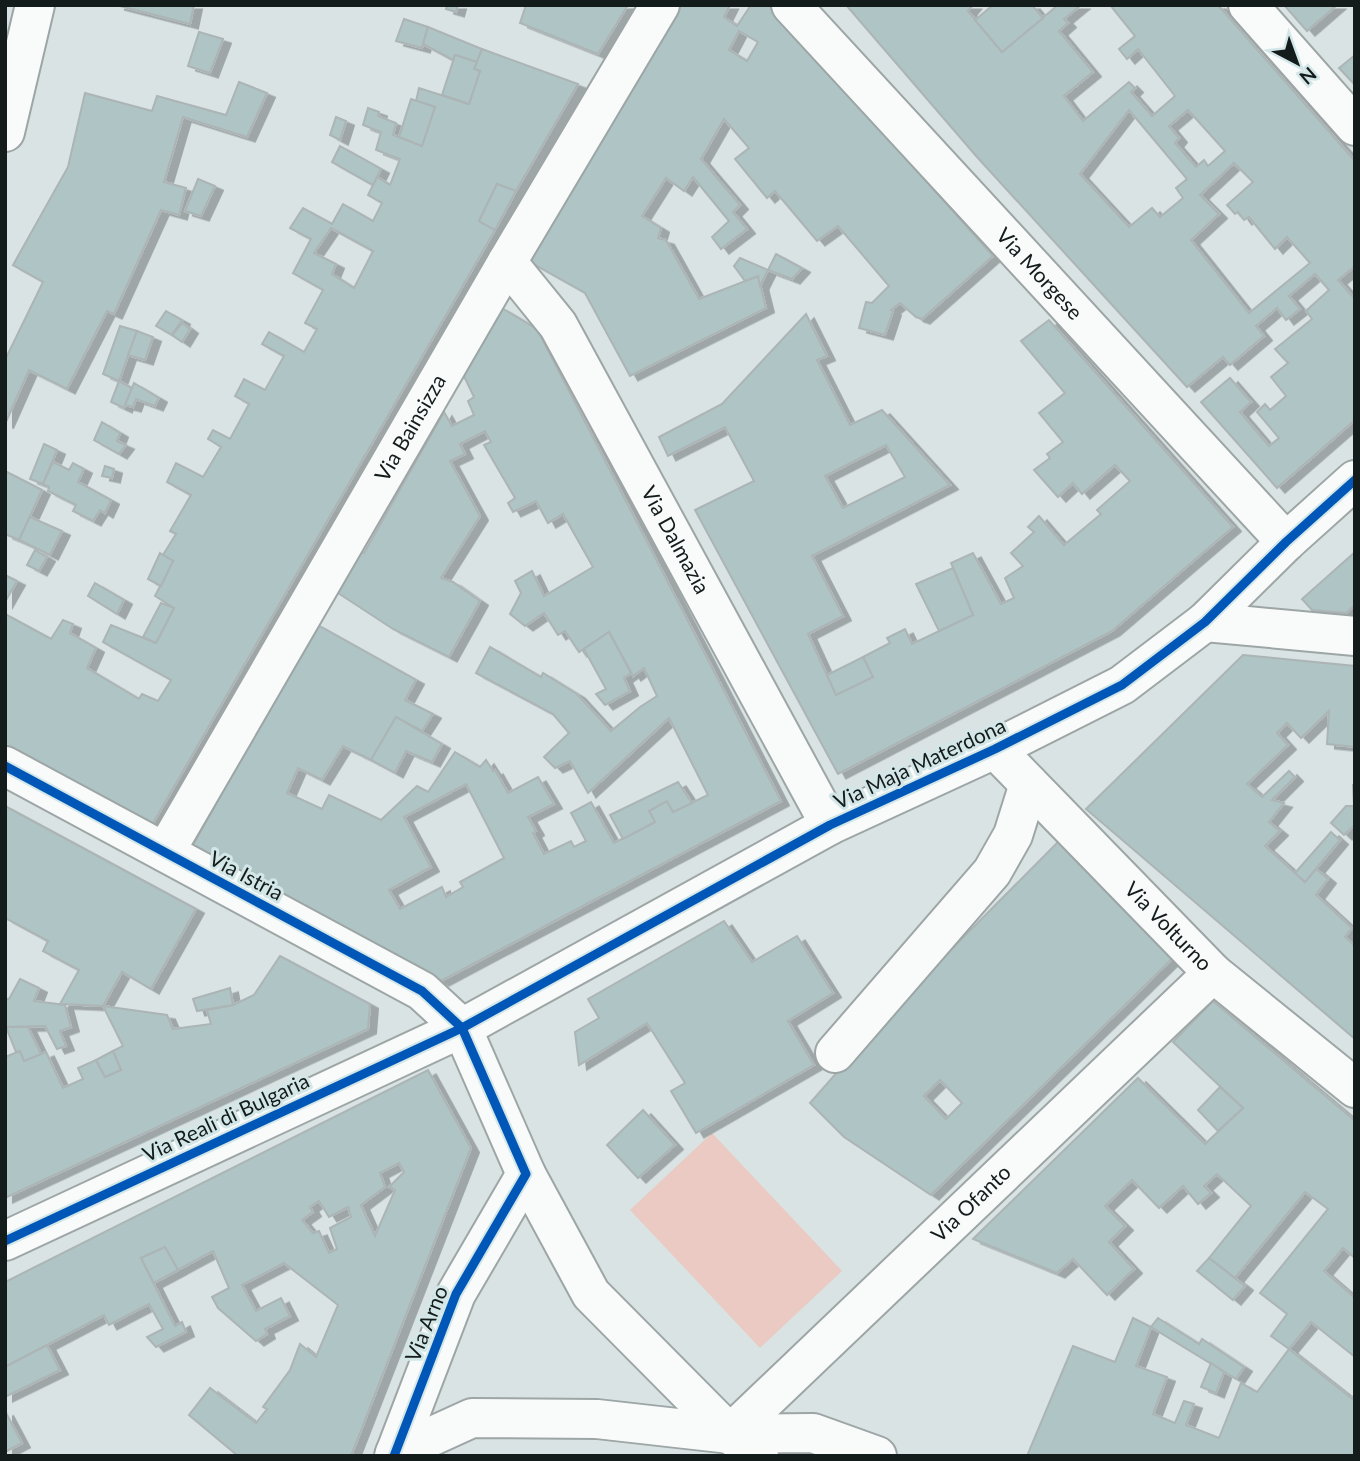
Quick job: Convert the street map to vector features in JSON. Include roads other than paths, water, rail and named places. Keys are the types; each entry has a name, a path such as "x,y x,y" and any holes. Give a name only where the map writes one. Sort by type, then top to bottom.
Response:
{"street":[{"path":"5,132 35,5"},
{"name":"Via Bainsizza","path":"165,852 506,262 660,5"},
{"name":"Via Morgese","path":"791,5 1286,542"},
{"path":"1248,5 1355,126"},
{"name":"Via Dalmazia","path":"506,262 558,325 830,825"},
{"name":"Via Maja Materdona","path":"462,1027 830,825 995,749 1122,685 1205,622 1286,542 1355,480"},
{"path":"1205,622 1355,636"},
{"name":"Via Volturno","path":"995,749 1213,973 1355,1088"},
{"name":"Via Istria","path":"5,765 422,991 462,1027"},
{"path":"835,1054 992,872 1013,835 1029,784"},
{"name":"Via Ofanto","path":"745,1445 1213,973"},
{"path":"462,1027 526,1174 591,1294 745,1445"},
{"name":"Via Reali di Bulgaria","path":"5,1241 462,1027"},
{"name":"Via Arno","path":"394,1454 456,1294 526,1174"},
{"path":"394,1454 472,1418 597,1419 745,1445 813,1433 877,1456"}]}
